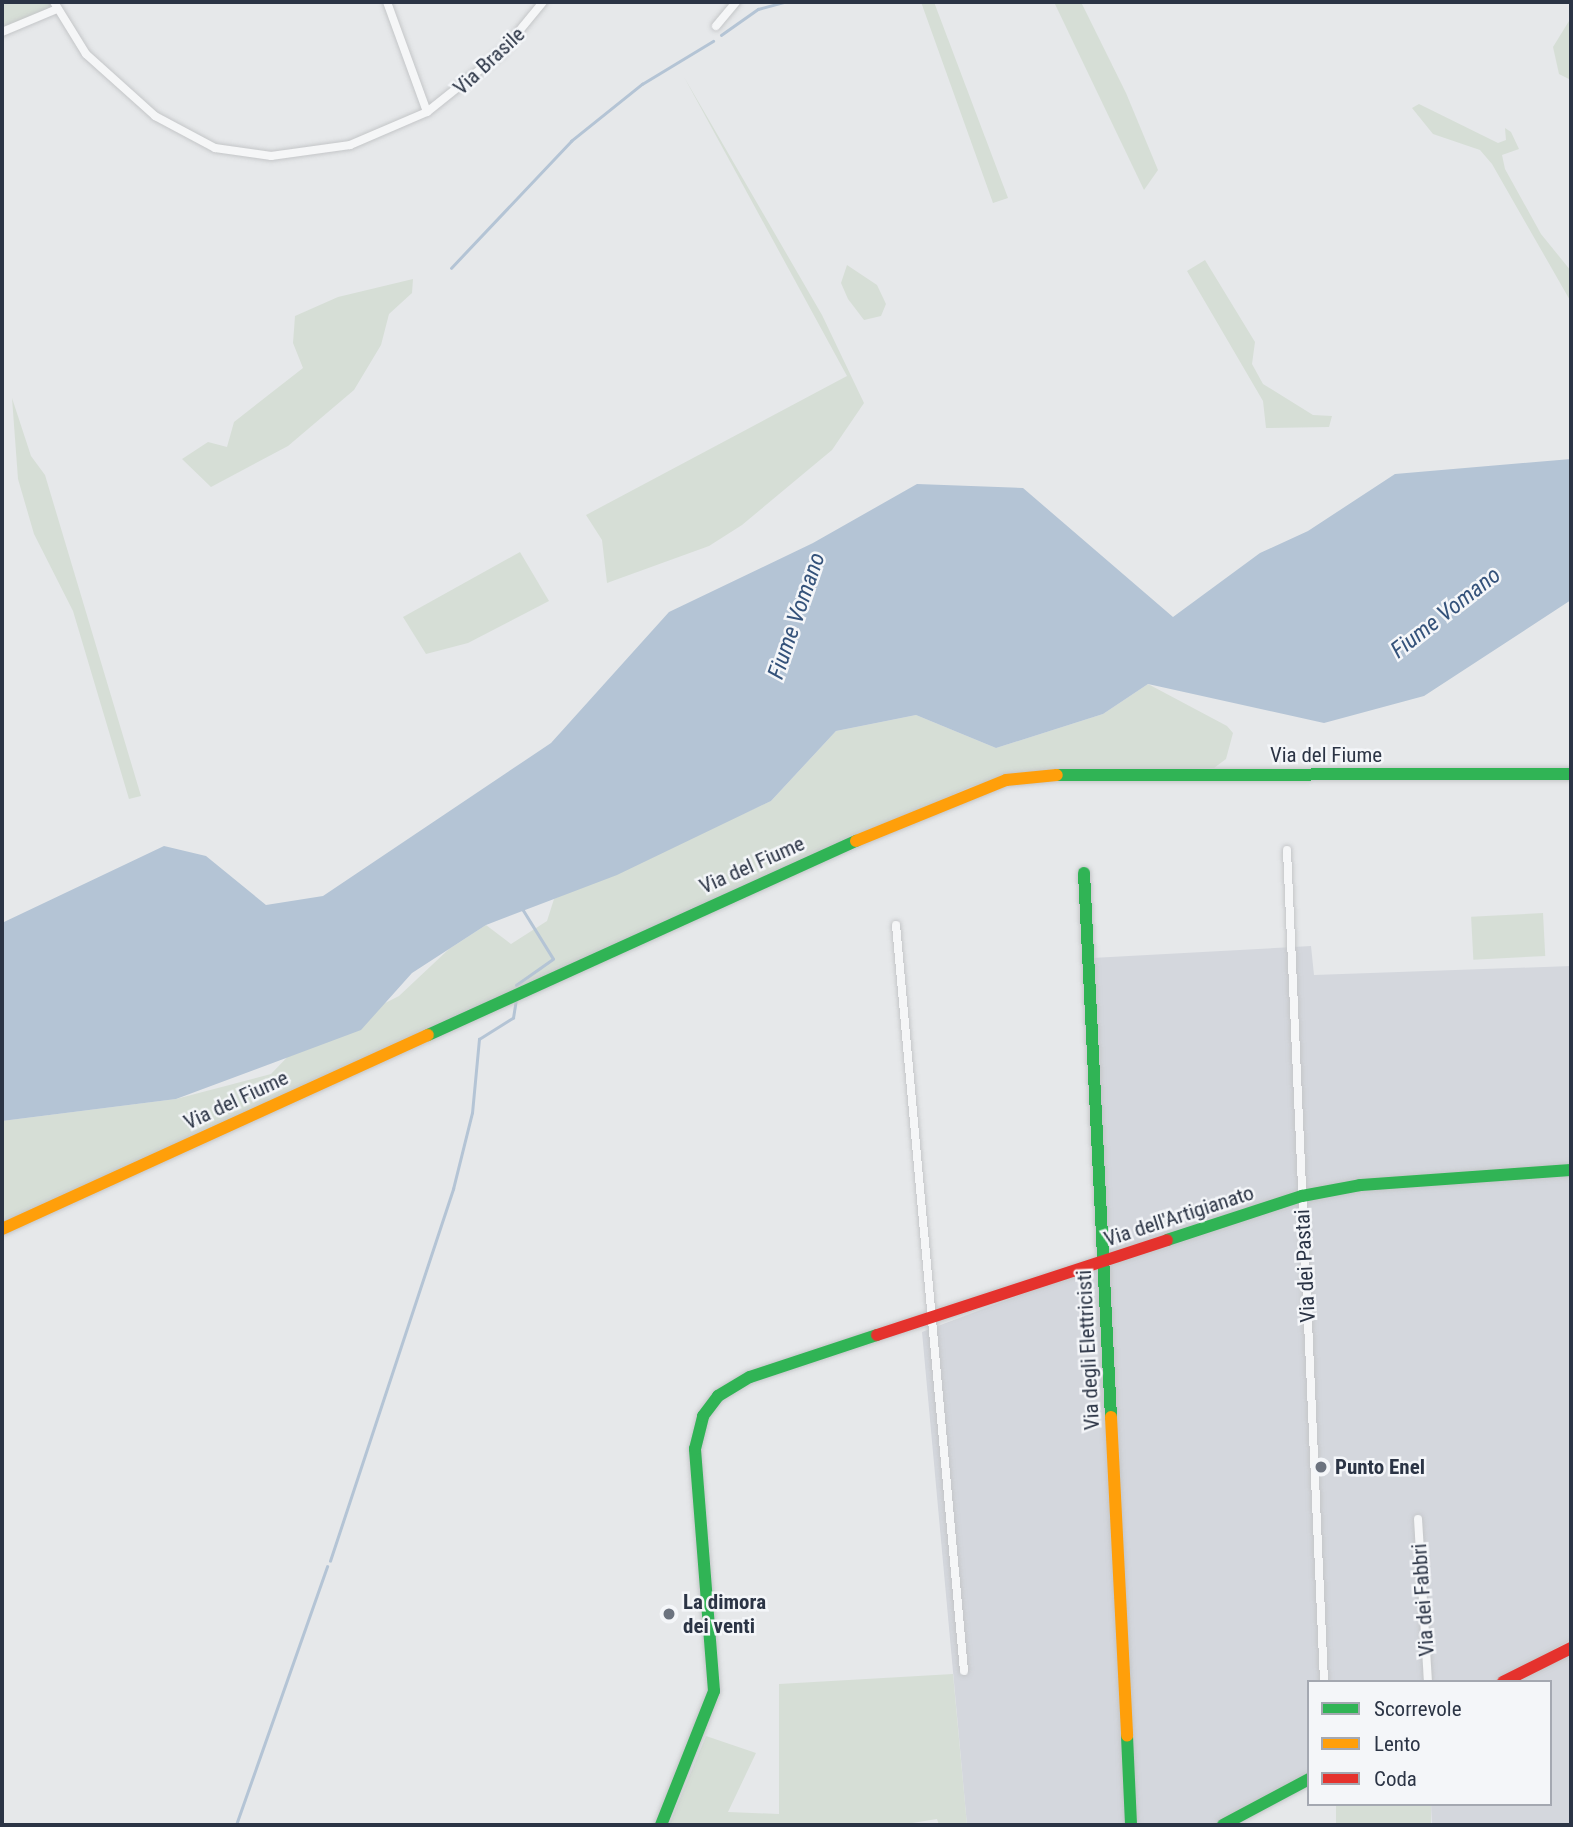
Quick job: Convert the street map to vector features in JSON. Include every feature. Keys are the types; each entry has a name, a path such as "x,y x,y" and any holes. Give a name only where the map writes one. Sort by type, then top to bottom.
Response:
{"street":[{"path":"387,2 427,112"},
{"name":"Via Brasile","path":"56,5 80,47 132,98 215,148 271,156 327,151 427,112 501,54 543,2"},
{"path":"716,26 736,2"},
{"path":"2,32 56,5"},
{"name":"Via del Fiume","path":"2,1229 597,956 996,782 1075,773 1571,774"},
{"name":"Via dei Pastai","path":"1287,850 1324,1680"},
{"name":"Via degli Elettricisti","path":"1084,873 1131,1825"},
{"path":"896,925 929,1318 964,1671"},
{"name":"Via dell'Artigianato","path":"661,1825 714,1691 695,1449 703,1416 718,1396 750,1377 1302,1196 1360,1185 1571,1170"},
{"name":"Via dei Fabbri","path":"1418,1519 1428,1680"},
{"path":"1507,1680 1571,1648"},
{"path":"1223,1825 1307,1780"}],"shaded area":[{"path":"2,2 51,2 54,9 2,31"},
{"path":"921,2 934,2 1008,198 993,203"},
{"path":"1054,2 1081,2 1126,93 1158,170 1144,190"},
{"path":"1569,21 1571,80 1559,74 1553,47"},
{"path":"684,77 822,315 864,403 832,450 742,525 709,546 607,583 602,540 586,515 847,376"},
{"path":"1419,104 1498,143 1506,140 1505,128 1511,132 1519,149 1502,155 1505,169 1541,234 1571,271 1571,302 1492,164 1480,150 1433,134 1412,108"},
{"path":"1205,260 1255,342 1252,364 1263,384 1313,415 1332,416 1329,427 1266,428 1263,401 1187,271"},
{"path":"847,265 877,285 886,304 881,316 864,320 848,299 841,283"},
{"path":"413,279 412,293 389,314 381,345 354,390 288,446 211,487 182,459 208,442 227,447 234,422 303,368 293,343 295,316 338,297"},
{"path":"12,398 31,456 45,475 141,796 129,799 73,611 34,534 18,479"},
{"path":"520,552 549,601 468,643 426,654 403,617"},
{"path":"1148,684 1227,726 1233,733 1226,759 1214,768 1011,776 970,787 2,1223 2,1121 176,1099 271,1074 296,1048 399,996 449,949 486,925 511,944 547,921 554,899 771,801 836,731 916,715 996,748 1103,714"},
{"path":"1543,913 1545,956 1473,960 1471,917"},
{"path":"1311,946 1314,975 1571,966 1571,1640 1497,1680 1307,1680 1307,1780 1218,1825 967,1825 922,1332 1105,1263 1092,958"},
{"path":"1571,1653 1571,1825 1432,1825 1431,1806 1552,1806 1552,1680 1521,1680"},
{"path":"953,1674 967,1825 939,1825 937,1819 900,1825 669,1825 706,1736 756,1753 728,1812 779,1814 779,1684"},
{"path":"1336,1806 1431,1806 1431,1825 1336,1825"}],"water":[{"name":"Fiume Vomano","path":"1571,459 1571,600 1424,696 1324,723 1148,684 1103,714 996,748 916,715 836,731 771,801 617,875 486,925 412,973 361,1030 176,1099 2,1121 4,922 164,846 206,856 266,905 323,896 551,743 669,612 813,543 917,484 1023,488 1173,617 1260,553 1308,531 1395,474"}],"waterway":[{"path":"721,35 758,9 785,2"},
{"path":"451,268 571,141 642,84 713,41"},
{"path":"516,985 553,959 522,909"},
{"path":"330,1561 453,1189 472,1113 479,1039 513,1018 516,1000"},
{"path":"236,1825 327,1567"}],"traffic: fast":[{"path":"1057,775 1571,774"},
{"path":"428,1035 856,841"},
{"path":"1084,873 1111,1417"},
{"path":"1167,1240 1302,1196 1360,1185 1571,1170"},
{"path":"661,1825 714,1691 695,1449 703,1416 718,1396 750,1377 877,1335"},
{"path":"1127,1736 1131,1825"},
{"path":"1223,1825 1307,1780"}],"traffic: slow":[{"path":"856,841 1006,780 1057,775"},
{"path":"2,1229 428,1035"},
{"path":"1111,1417 1127,1736"}],"traffic: jam":[{"path":"877,1335 1167,1240"},
{"path":"1507,1680 1571,1648"}],"place":[{"name":"Punto Enel","path":"1321,1467"},
{"name":"La dimora dei venti","path":"669,1614"}]}
